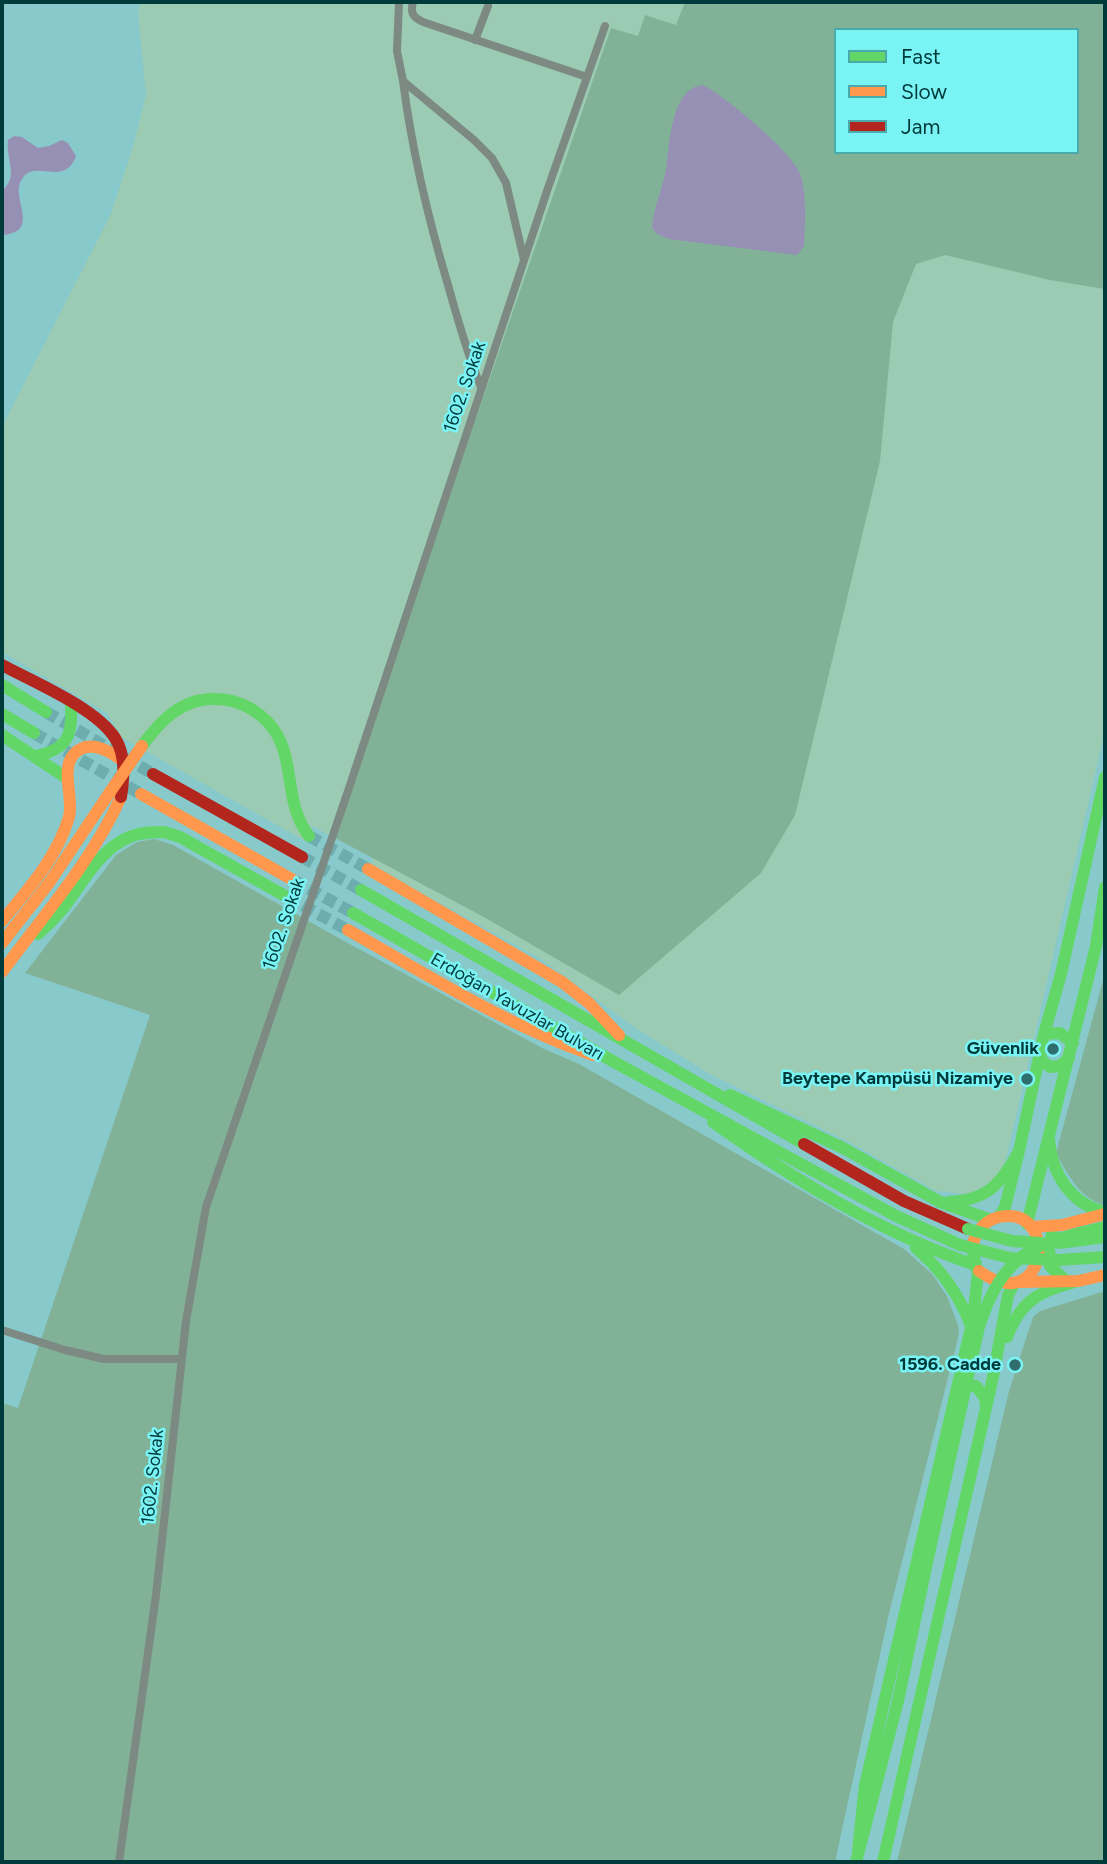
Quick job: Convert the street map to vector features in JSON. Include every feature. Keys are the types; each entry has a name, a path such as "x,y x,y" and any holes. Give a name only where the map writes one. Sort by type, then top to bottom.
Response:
{"main road":[{"path":"2,665 91,715 109,731 119,747 122,761 116,794 116,812 83,862 2,972"},
{"path":"2,685 46,712"},
{"path":"2,943 116,794 142,746 160,721 184,705 203,699 215,699 246,705 264,718 282,745 288,765 294,814 309,836"},
{"path":"36,755 51,753 64,745 71,732 71,704"},
{"path":"2,714 34,733"},
{"path":"2,735 36,755 68,779"},
{"path":"2,921 40,871 65,830 72,801 68,779 69,761 75,753 82,748 102,747 122,761"},
{"path":"153,774 302,857"},
{"path":"995,1219 1005,1207 1019,1151 1105,777"},
{"path":"141,794 293,880"},
{"path":"17,953 58,915 113,845 141,832 164,832 180,837 287,897"},
{"path":"368,869 562,982 589,1003 626,1043"},
{"path":"1029,1226 1096,946 1105,887"},
{"name":"Erdoğan Yavuzlar Bulvarı","path":"361,890 904,1202 968,1229 1012,1241 1059,1243 1105,1237"},
{"name":"Erdoğan Yavuzlar Bulvarı","path":"353,914 615,1063 896,1216 960,1245 1010,1258 1058,1260 1105,1257"},
{"path":"348,930 511,1023 559,1045 615,1063"},
{"path":"1044,1034 1063,1032 1073,1043"},
{"path":"1040,1053 1042,1061 1050,1067 1060,1066 1069,1058"},
{"name":"Erdoğan Yavuzlar Bulvarı","path":"685,1076 810,1130 940,1202 995,1219"},
{"name":"Erdoğan Yavuzlar Bulvarı","path":"682,1098 764,1157 847,1206 929,1249 977,1268"},
{"path":"1049,1140 1054,1169 1088,1207 1105,1213"},
{"path":"940,1202 965,1202 990,1192 1003,1179 1019,1151"},
{"path":"1029,1226 1062,1225 1105,1213"},
{"path":"857,1857 858,1821 863,1793 971,1327 977,1268 972,1251 973,1241 983,1225 995,1219 1014,1217 1029,1226 1037,1236 1040,1254 1033,1271 1016,1283 1006,1306 986,1409 883,1862"},
{"path":"1062,1225 1052,1236 1050,1266 1072,1281"},
{"path":"857,1857 898,1702 985,1305 1001,1275 1020,1256 1043,1242 1105,1227"},
{"path":"899,1234 933,1262 947,1278 964,1306 971,1327"},
{"path":"977,1268 993,1282 1072,1281 1105,1275"},
{"path":"993,1377 1019,1309 1044,1291 1072,1281"},
{"path":"953,1402 968,1386 976,1386 985,1398 986,1409"}],"street":[{"path":"399,2 397,51 427,212 469,358 481,387"},
{"path":"413,2 411,13 414,17 587,77"},
{"path":"475,40 488,6"},
{"name":"1602. Sokak","path":"119,1862 156,1595 182,1359 206,1207 605,26"},
{"path":"403,82 492,158 506,183 524,260"},
{"path":"2,1330 104,1359 182,1359"}],"green space":[{"path":"141,2 1105,2 1105,730 1006,1159 1001,1172 989,1183 966,1194 936,1191 849,1142 710,1074 637,1029 541,959 372,865 372,857 312,826 307,842 121,737 107,713 2,652 2,427 111,214 133,147 146,95 138,13"},
{"path":"685,2 1105,2 1105,289 1050,280 945,255 916,264 893,322 880,461 795,815 761,873 619,995 482,916 335,838 611,28 638,36 645,15 676,25"},
{"path":"154,839 173,845 544,1049 579,1064 904,1249 932,1274 947,1296 959,1334 888,1618 835,1862 2,1862 2,1403 18,1408 150,1015 25,973 116,855 137,842"},
{"path":"1105,973 1105,1205 1082,1192 1070,1178 1056,1153"},
{"path":"1105,1291 1105,1862 897,1862 1009,1391 1033,1317 1040,1311"}],"shaded area":[{"path":"703,85 758,126 796,166 803,184 805,211 804,246 797,255 668,239 657,234 652,228 677,108 683,97 692,89"},
{"path":"14,136 22,137 38,148 62,140 68,143 76,156 65,170 34,171 22,179 19,186 23,221 21,228 2,235 2,191 11,173 8,140"}],"tunnel":[{"path":"46,712 153,774"},
{"path":"34,733 141,794"},
{"path":"309,836 368,869"},
{"path":"302,857 361,890"},
{"path":"293,880 353,913"},
{"path":"287,897 348,930"}],"traffic: fast":[{"path":"2,685 46,712"},
{"path":"142,746 164,720 192,702 221,699 250,708 273,728 281,742 294,805 309,836"},
{"path":"36,756 62,745 71,724 71,704"},
{"path":"2,714 34,733"},
{"path":"2,735 68,779"},
{"path":"999,1217 1005,1207 1019,1151 1105,777"},
{"path":"38,934 61,911 92,868 110,849 136,835 164,832"},
{"path":"164,832 180,837 287,897"},
{"path":"1027,1224 1096,946 1105,887"},
{"path":"361,890 804,1144"},
{"path":"353,913 616,1063 896,1216 960,1245"},
{"path":"1044,1034 1060,1033 1073,1043"},
{"path":"1040,1053 1042,1061 1050,1067 1060,1066 1069,1058"},
{"path":"730,1095 843,1148 940,1202 991,1220"},
{"path":"713,1122 774,1164 839,1203 906,1237 975,1265"},
{"path":"1049,1140 1054,1164 1065,1185 1082,1202 1105,1212"},
{"path":"949,1202 984,1194 1006,1173 1019,1151"},
{"path":"928,1558 979,1327 988,1302 1010,1267 1024,1255 1058,1239 1105,1227"},
{"path":"968,1229 1012,1241 1041,1243"},
{"path":"1052,1234 1049,1246 1050,1266 1066,1281"},
{"path":"1059,1243 1105,1237"},
{"path":"858,1851 865,1785 973,1319 978,1273 973,1243"},
{"path":"960,1245 1010,1258 1058,1260"},
{"path":"916,1248 949,1283 971,1326"},
{"path":"1058,1260 1105,1257"},
{"path":"1007,1337 1019,1313 1034,1298 1078,1281"},
{"path":"883,1862 993,1377 1008,1295 1014,1284"},
{"path":"960,1393 968,1386 976,1386 985,1398 986,1406"},
{"path":"856,1862 898,1701 928,1558"}],"traffic: slow":[{"path":"110,792 142,746"},
{"path":"2,921 41,872 58,845 69,817 68,768 74,754 80,749 93,747 106,750 123,761"},
{"path":"2,943 49,883 110,792"},
{"path":"141,794 293,880"},
{"path":"2,972 81,866 121,797"},
{"path":"368,869 562,982 589,1003 619,1035"},
{"path":"348,930 498,1014 593,1055"},
{"path":"1031,1227 1062,1225 1105,1214"},
{"path":"973,1243 983,1226 999,1217 1019,1218 1032,1227 1038,1241 1038,1258 1032,1272 1020,1281 1002,1282 979,1271"},
{"path":"1019,1282 1078,1281 1105,1275"}],"traffic: jam":[{"path":"2,665 79,706 106,727 119,745 123,759 121,797"},
{"path":"153,774 302,857"},
{"path":"804,1144 904,1201 968,1229"}],"place":[{"name":"Güvenlik","path":"1053,1049"},
{"name":"Beytepe Kampüsü Nizamiye","path":"1027,1079"},
{"name":"1596. Cadde","path":"1015,1365"}]}
